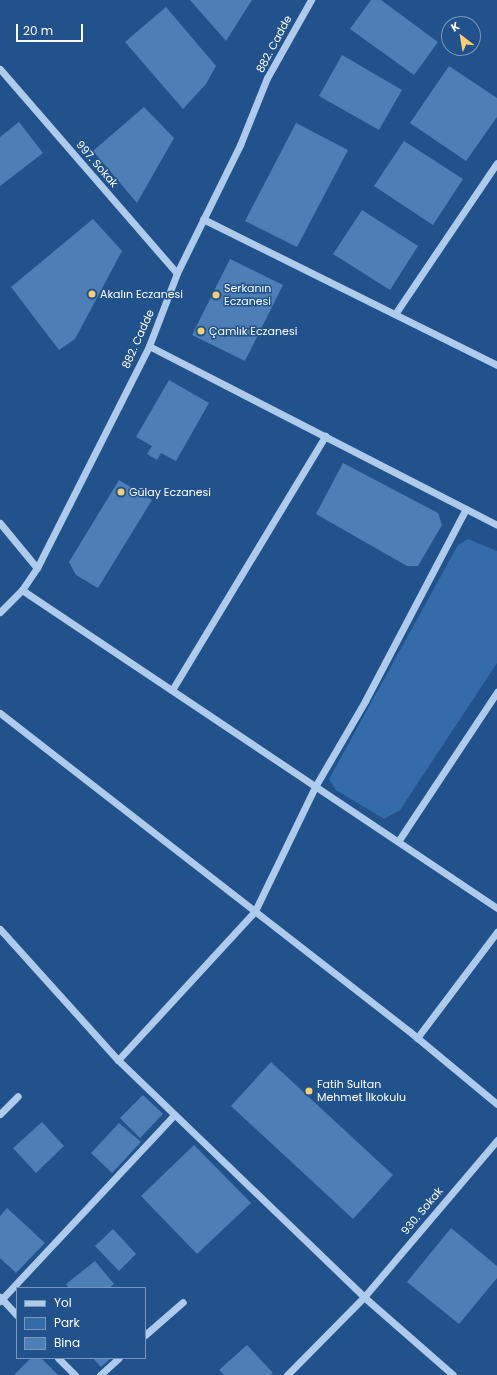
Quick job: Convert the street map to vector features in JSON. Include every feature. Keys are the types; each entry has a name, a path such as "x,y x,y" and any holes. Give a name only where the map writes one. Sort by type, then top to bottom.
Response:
{"street":[{"name":"882. Cadde","path":"0,612 22,590 36,568 149,346 177,273 240,145 267,78 307,2"},
{"name":"997. Sokak","path":"0,69 177,273"},
{"path":"395,314 497,163"},
{"path":"203,219 497,365"},
{"path":"149,346 497,525"},
{"path":"172,690 325,436"},
{"path":"118,1060 255,911 316,785 366,701 466,509"},
{"path":"0,523 36,568"},
{"path":"22,590 399,840 497,908"},
{"path":"399,840 497,692"},
{"path":"0,713 417,1038 497,1104"},
{"path":"0,930 118,1060 364,1297 453,1375"},
{"path":"417,1038 497,932"},
{"path":"0,1114 18,1096"},
{"path":"16,1314 1,1299 174,1115"},
{"name":"930. Sokak","path":"287,1375 364,1297 497,1140"},
{"path":"146,1334 182,1302"},
{"path":"59,1359 75,1375"},
{"path":"100,1375 118,1359"}],"green space":[{"path":"468,539 497,551 497,663 400,810 384,819 336,790 329,779 458,545"}],"building":[{"path":"190,0 252,0 226,41"},
{"path":"371,0 381,0 438,42 414,75 350,29"},
{"path":"166,7 216,66 206,84 183,109 125,42"},
{"path":"342,55 402,90 379,130 319,96"},
{"path":"449,66 497,98 497,117 466,161 410,123"},
{"path":"144,107 174,138 137,203 93,151"},
{"path":"19,122 43,153 0,186 0,137"},
{"path":"296,123 348,150 297,247 245,221"},
{"path":"404,141 463,179 433,225 374,186"},
{"path":"362,210 418,246 390,290 333,254"},
{"path":"93,219 122,251 75,339 59,350 11,287"},
{"path":"230,259 283,285 245,361 192,335"},
{"path":"169,380 209,403 176,461 161,453 157,460 147,454 152,446 136,437"},
{"path":"343,463 438,513 442,525 418,566 407,566 316,514"},
{"path":"119,480 152,500 98,588 76,575 69,562"},
{"path":"271,1062 393,1175 353,1219 231,1106"},
{"path":"143,1095 163,1114 140,1138 120,1118"},
{"path":"42,1122 64,1146 36,1173 13,1148"},
{"path":"119,1123 141,1142 112,1173 91,1153"},
{"path":"194,1145 251,1203 197,1254 141,1196"},
{"path":"7,1208 45,1243 16,1273 0,1258 0,1216"},
{"path":"451,1228 497,1266 497,1278 459,1324 407,1282"},
{"path":"113,1229 136,1254 119,1271 95,1246"},
{"path":"95,1261 114,1284 110,1287 68,1287 66,1284"},
{"path":"247,1345 273,1373 270,1375 224,1375 219,1370"},
{"path":"30,1359 42,1359 58,1375 14,1375"},
{"path":"94,1359 110,1359 101,1367"}],"place":[{"name":"Akalın Eczanesi","path":"92,294"},
{"name":"Serkanın Eczanesi","path":"216,295"},
{"name":"Çamlık Eczanesi","path":"201,331"},
{"name":"Gülay Eczanesi","path":"121,492"},
{"name":"Fatih Sultan Mehmet İlkokulu","path":"309,1091"}]}
